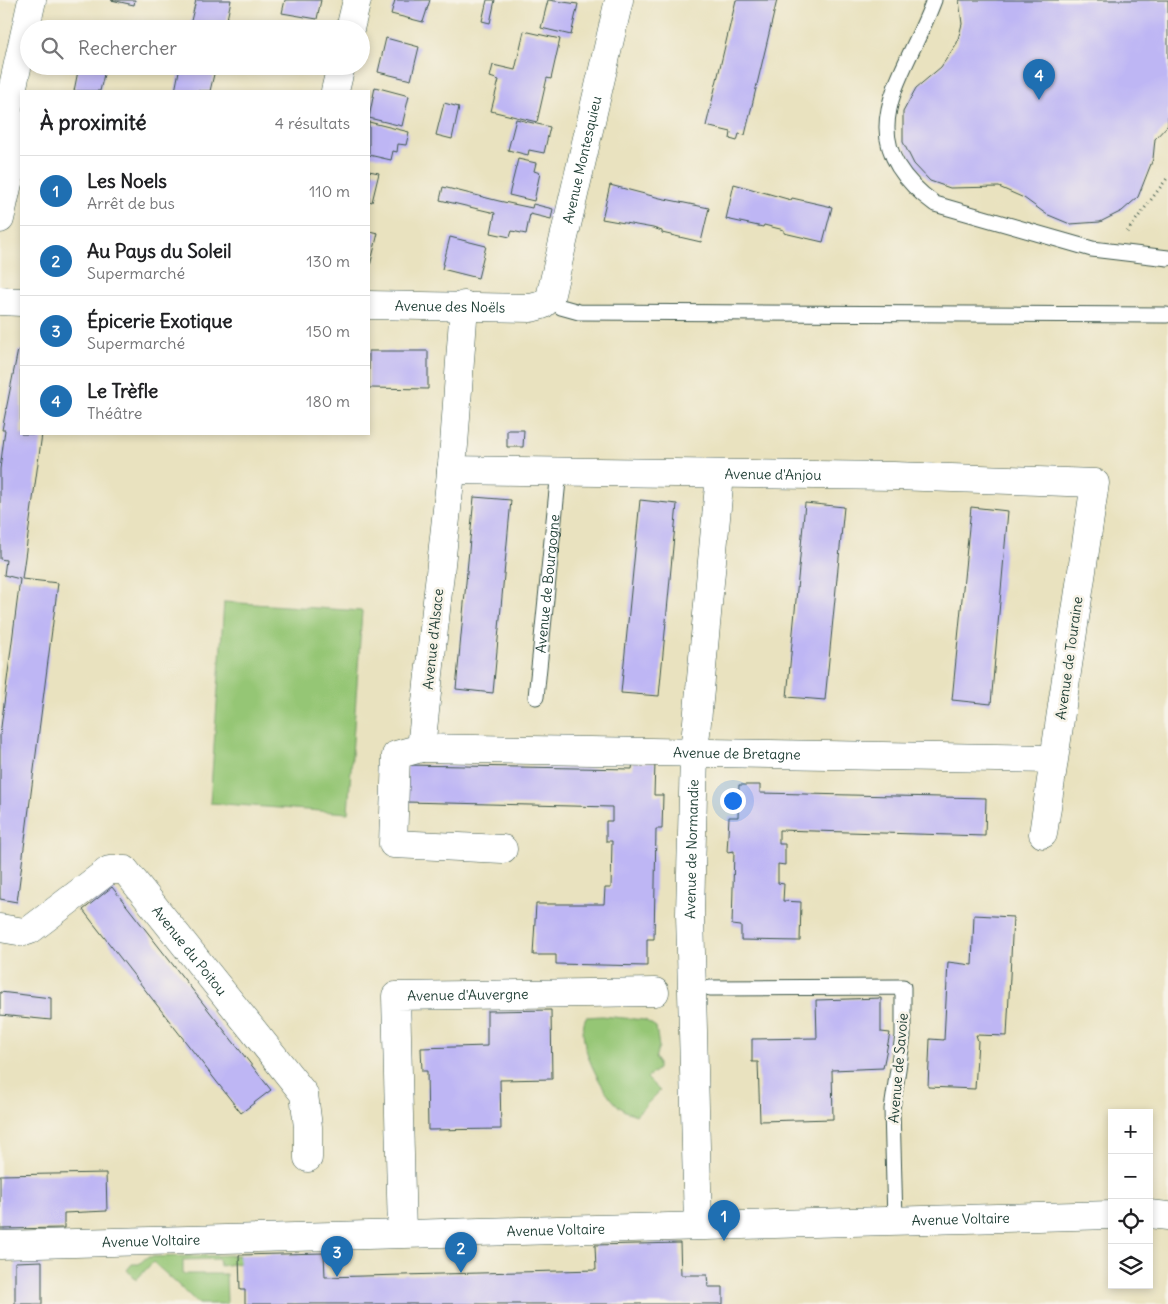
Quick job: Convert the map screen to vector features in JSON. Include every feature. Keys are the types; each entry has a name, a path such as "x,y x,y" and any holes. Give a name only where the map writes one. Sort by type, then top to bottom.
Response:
{"street":[{"path":"28,20 32,0"},
{"path":"45,20 50,0"},
{"path":"352,20 356,0"},
{"name":"Avenue Montesquieu","path":"541,303 619,0"},
{"path":"0,145 20,54"},
{"path":"29,90 33,75"},
{"path":"335,90 339,75"},
{"path":"0,219 20,129"},
{"path":"0,301 20,302"},
{"name":"Avenue des Noëls","path":"370,305 541,303"},
{"name":"Avenue d'Alsace","path":"421,748 451,470 464,305"},
{"name":"Avenue d'Anjou","path":"451,470 894,476 1095,482"},
{"name":"Avenue de Normandie","path":"698,1225 690,914 694,754 720,474"},
{"name":"Avenue de Touraine","path":"1042,834 1095,482"},
{"path":"421,748 396,755 393,844 503,850"},
{"name":"Avenue de Bretagne","path":"421,748 1054,759"},
{"name":"Avenue du Poitou","path":"0,928 24,932 30,930 109,870 125,870 304,1094 308,1126 308,1158"},
{"name":"Avenue d'Auvergne","path":"402,1232 396,996 655,992"},
{"path":"1153,1214 1168,1216"},
{"name":"Avenue Voltaire","path":"0,1245 125,1243 402,1232 1108,1215"}],"lane":[{"path":"934,0 896,82 889,105 886,127 889,149 901,172 917,191 935,204 1092,249 1168,258"},
{"path":"541,303 579,312 1167,314"},
{"name":"Avenue de Bourgogne","path":"536,697 560,471"},
{"name":"Avenue de Savoie","path":"710,988 903,988 903,1036 892,1110 895,1220"}],"path":[{"path":"1114,251 1168,177"}],"green space":[{"path":"224,602 362,611 348,813 210,803"},
{"path":"602,1016 645,1020 656,1027 659,1047 655,1058 658,1063 658,1069 647,1078 660,1091 636,1115 623,1110 606,1092 587,1052 583,1027 586,1017"},
{"path":"239,1255 240,1263 220,1266 219,1259 183,1260 183,1274 226,1274 227,1304 199,1304 153,1262 136,1280 127,1270 132,1264 139,1264 147,1257"}],"building":[{"path":"111,0 135,0 134,5"},
{"path":"196,0 231,0 227,20 191,20"},
{"path":"285,0 321,0 317,19 282,13"},
{"path":"395,0 430,0 423,22 391,14"},
{"path":"487,0 495,0 490,23 482,21"},
{"path":"548,0 578,4 571,35 541,28"},
{"path":"736,0 777,0 745,135 739,134 737,141 730,139 731,132 706,126"},
{"path":"959,0 1168,0 1168,125 1155,139 1153,159 1138,197 1122,211 1100,222 1070,224 1046,214 1024,198 999,187 950,188 930,181 914,164 903,142 903,112 916,88 941,67 957,43 962,24"},
{"path":"524,31 560,39 551,79 547,78 537,122 491,111 499,80 490,77 493,65 515,70"},
{"path":"386,38 419,47 411,80 378,72"},
{"path":"77,75 104,75 100,90 74,90"},
{"path":"178,75 214,75 210,90 175,90"},
{"path":"375,87 409,96 402,126 370,118"},
{"path":"444,103 459,107 452,139 436,135"},
{"path":"516,119 550,127 544,153 529,150 528,155 508,150"},
{"path":"370,122 409,132 406,145 398,144 397,152 393,151 391,160 370,155"},
{"path":"518,159 536,163 534,171 540,173 534,201 509,195"},
{"path":"370,171 379,173 372,202 370,201"},
{"path":"734,184 791,200 792,198 832,207 823,242 784,233 784,230 764,225 763,227 726,219"},
{"path":"610,185 709,208 701,242 662,233 662,231 653,228 602,219"},
{"path":"443,187 532,208 533,204 553,209 551,219 530,214 526,234 512,231 510,237 491,233 495,213 440,200"},
{"path":"370,231 378,233 370,266"},
{"path":"450,237 486,246 478,278 442,269"},
{"path":"18,350 20,350 20,435 42,435 22,579 58,583 17,902 0,899 0,735 20,579 4,575 6,560 0,559 0,469 5,430 2,430"},
{"path":"370,351 428,351 428,389 370,388"},
{"path":"507,430 524,430 523,447 507,447"},
{"path":"474,497 511,500 493,693 456,689"},
{"path":"640,500 677,504 659,696 621,693"},
{"path":"805,503 844,507 825,700 787,697"},
{"path":"971,507 1008,511 991,704 952,700"},
{"path":"633,762 655,763 654,795 663,795 662,829 656,829 654,939 647,939 647,966 556,964 556,955 533,955 536,904 604,904 605,888 611,888 612,841 606,841 606,821 612,821 612,807 406,802 407,765 632,769"},
{"path":"739,785 760,785 760,793 986,798 985,836 779,830 779,844 785,844 785,865 778,864 778,883 784,884 783,901 801,902 800,941 741,940 741,926 732,925 734,851 727,852 729,817 738,817"},
{"path":"112,887 271,1090 241,1113 83,910"},
{"path":"974,915 1013,917 1007,1036 976,1035 978,1041 975,1089 928,1087 930,1039 944,1040 948,962 972,965"},
{"path":"0,992 51,998 51,1020 0,1015"},
{"path":"881,998 881,1032 890,1033 883,1068 832,1070 833,1119 760,1121 758,1062 752,1062 752,1039 817,1038 816,1000"},
{"path":"551,1010 552,1079 500,1080 501,1129 428,1130 427,1071 422,1071 421,1048 487,1046 487,1011"},
{"path":"106,1173 107,1211 64,1213 64,1228 0,1229 0,1175"},
{"path":"680,1243 681,1275 707,1275 708,1287 723,1287 723,1304 245,1304 245,1290 240,1290 239,1255 324,1253 325,1277 596,1270 595,1245"},
{"path":"42,1261 42,1304 15,1304 15,1262"}],"place":[{"name":"Le Trèfle","path":"1039,100"},
{"name":"Les Noels","path":"724,1241"},
{"name":"Au Pays du Soleil","path":"461,1273"},
{"name":"Épicerie Exotique","path":"337,1277"}]}
